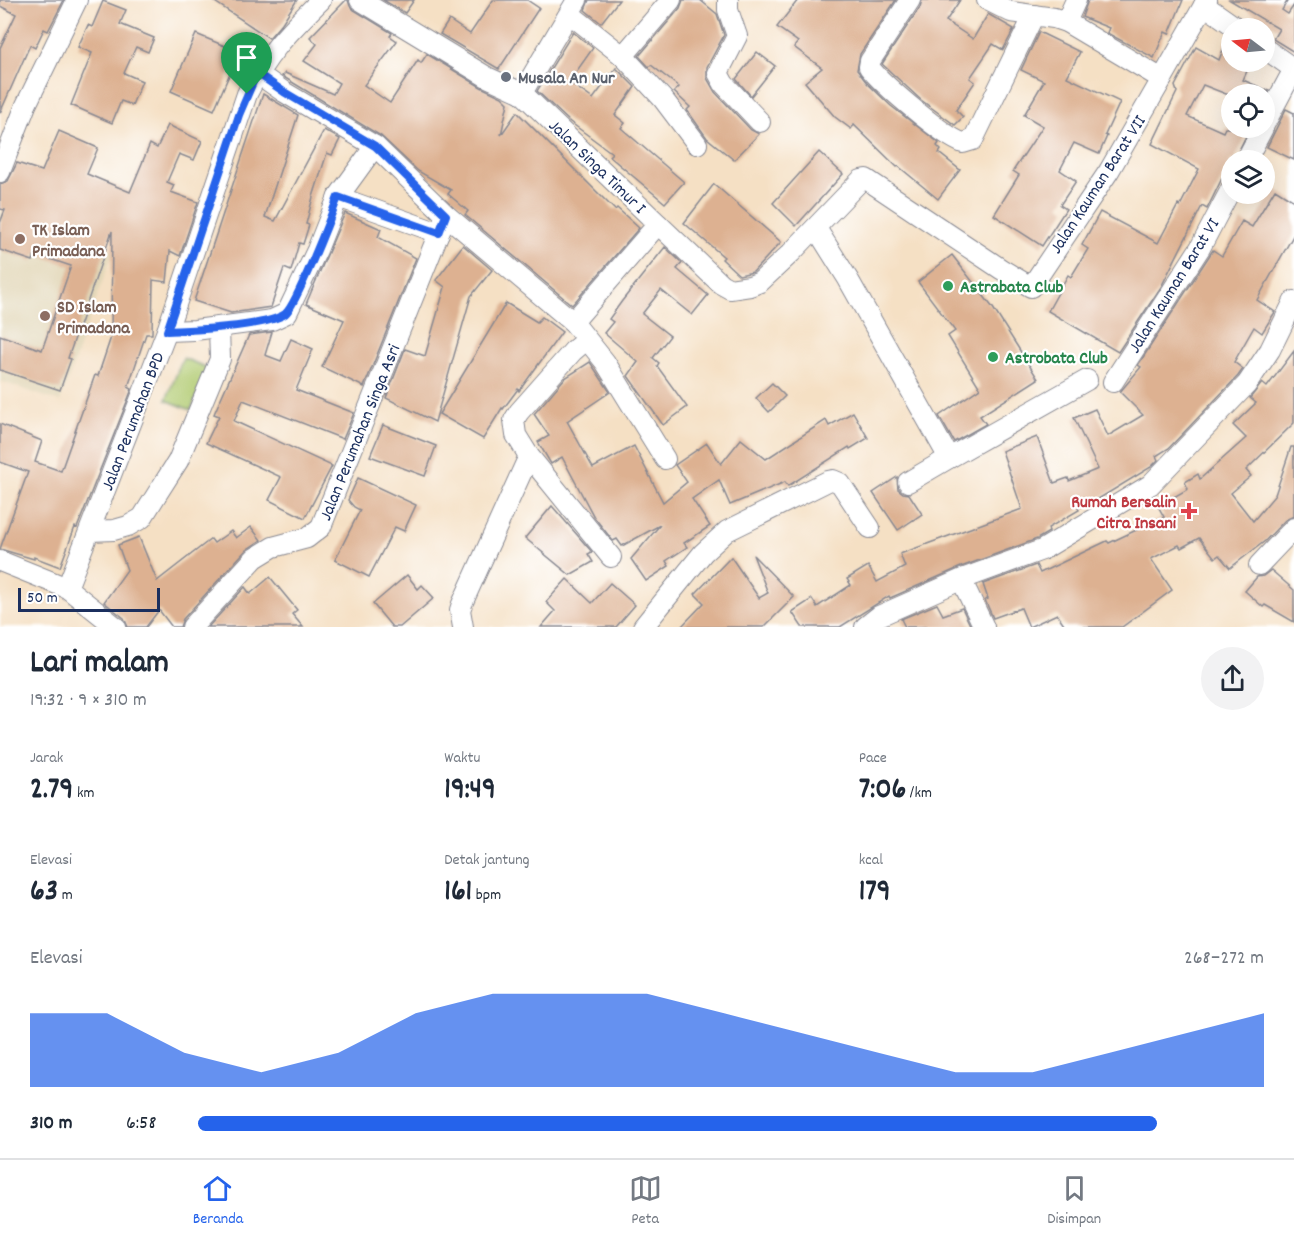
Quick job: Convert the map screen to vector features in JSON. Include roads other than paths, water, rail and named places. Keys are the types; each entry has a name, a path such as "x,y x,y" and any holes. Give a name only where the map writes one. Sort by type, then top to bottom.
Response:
{"street":[{"path":"0,172 21,116 77,0"},
{"name":"Jalan Perumahan BPD","path":"67,588 167,331 239,115 257,73 276,46 321,0"},
{"name":"Jalan Singa Timur I","path":"360,0 487,78 522,93 658,224 573,322"},
{"path":"623,56 671,0"},
{"path":"728,0 728,10 737,36 718,73 724,84 760,122"},
{"path":"910,0 870,61 870,69 930,122 959,142 969,143 973,140 1034,15"},
{"path":"987,0 1011,12 1066,22 1162,79"},
{"path":"1066,22 1076,0"},
{"path":"1205,3 1224,18"},
{"name":"Jalan Kauman Barat VII","path":"816,228 861,180 869,179 1030,287 1109,171 1205,3"},
{"path":"522,93 574,7 663,99 696,144"},
{"path":"1275,56 1294,69 1275,105"},
{"path":"257,73 284,92 375,146 442,224 573,322 606,362 665,459"},
{"path":"167,331 219,328 272,320 287,313 338,197 375,146"},
{"path":"338,197 442,224"},
{"name":"Jalan Kauman Barat VI","path":"1113,382 1200,248 1223,204"},
{"name":"Jalan Perumahan Singa Asri","path":"192,627 255,558 273,547 307,538 321,527 442,224"},
{"path":"658,224 729,289 760,282 816,228 854,288 949,458"},
{"path":"865,627 879,616 1042,550 1150,485 1247,384 1269,350 1294,301"},
{"path":"90,531 114,530 128,526 141,518 178,461 220,359 219,328"},
{"path":"586,340 540,388 514,420 516,435 529,456 611,557"},
{"path":"908,482 1087,380"},
{"path":"464,627 460,610 462,604 529,456"},
{"path":"643,627 703,553 727,531 828,481 833,480 840,483 870,528"},
{"path":"1259,565 1294,528"},
{"path":"0,561 67,588 116,627"},
{"path":"962,581 984,627"}],"place":[{"name":"Musala An Nur","path":"506,77"},
{"name":"TK Islam Primadana","path":"20,239"},
{"name":"Astrabata Club","path":"948,286"},
{"name":"SD Islam Primadana","path":"45,316"},
{"name":"Astrobata Club","path":"993,357"},
{"name":"Rumah Bersalin Citra Insani","path":"1189,511"}]}
